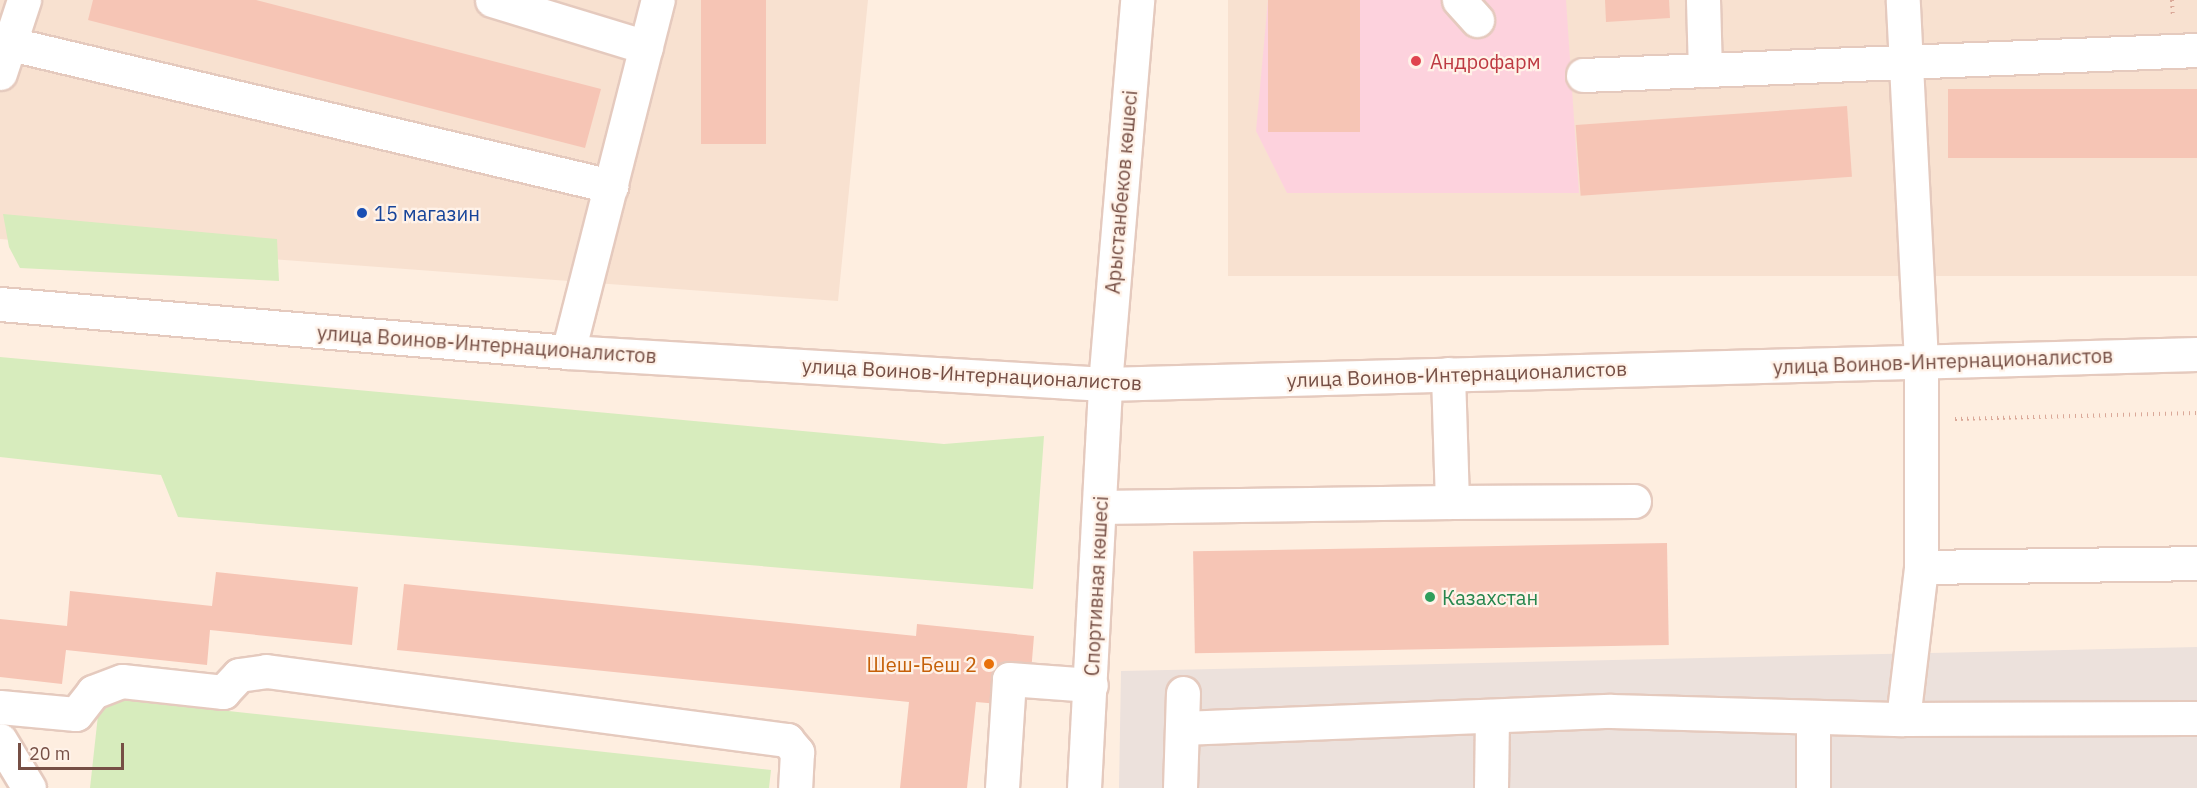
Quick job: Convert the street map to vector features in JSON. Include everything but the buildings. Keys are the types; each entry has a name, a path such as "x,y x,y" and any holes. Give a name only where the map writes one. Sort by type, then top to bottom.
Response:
{"street":[{"path":"24,0 6,58 611,186"},
{"path":"492,0 646,47"},
{"path":"568,351 658,0"},
{"name":"Арыстанбеков көшесі","path":"1105,384 1137,0"},
{"path":"1703,0 1705,70"},
{"path":"1903,0 1921,361 1921,567 1903,719"},
{"path":"1583,75 2197,50"},
{"name":"улица Воинов-Интернационалистов","path":"0,304 568,351 1105,384 2197,354"},
{"path":"1448,374 1452,502"},
{"name":"Спортивная көшесі","path":"1084,788 1105,384"},
{"path":"1099,507 1634,501"},
{"path":"1921,567 2197,563"},
{"path":"0,707 76,714 93,692 122,681 223,692 239,675 266,671 787,740 797,752 795,788"},
{"path":"1002,788 1009,679 1091,684"},
{"path":"1180,788 1183,693"},
{"path":"1182,728 1611,711 1903,719 2197,718"},
{"path":"1491,788 1492,716"},
{"path":"1813,717 1813,788"},
{"path":"0,740 29,788"}],"path":[{"path":"1921,420 2197,413"}],"shaded area":[{"path":"0,0 868,0 838,301 0,239"},
{"path":"1228,0 2197,0 2197,276 1228,276"},
{"name":"Андрофарм","path":"1268,0 1566,0 1579,193 1287,193 1256,131"},
{"path":"2197,647 2197,788 1119,788 1121,671"}],"green space":[{"path":"3,214 277,239 279,281 20,268 9,247"},
{"path":"0,357 944,444 1044,436 1033,589 178,517 161,475 0,457"},
{"path":"100,697 771,770 769,788 90,788"}],"place":[{"name":"Андрофарм","path":"1416,61"},
{"name":"15 магазин","path":"362,213"},
{"name":"Казахстан","path":"1430,597"},
{"name":"Шеш-Беш 2","path":"989,664"}]}
